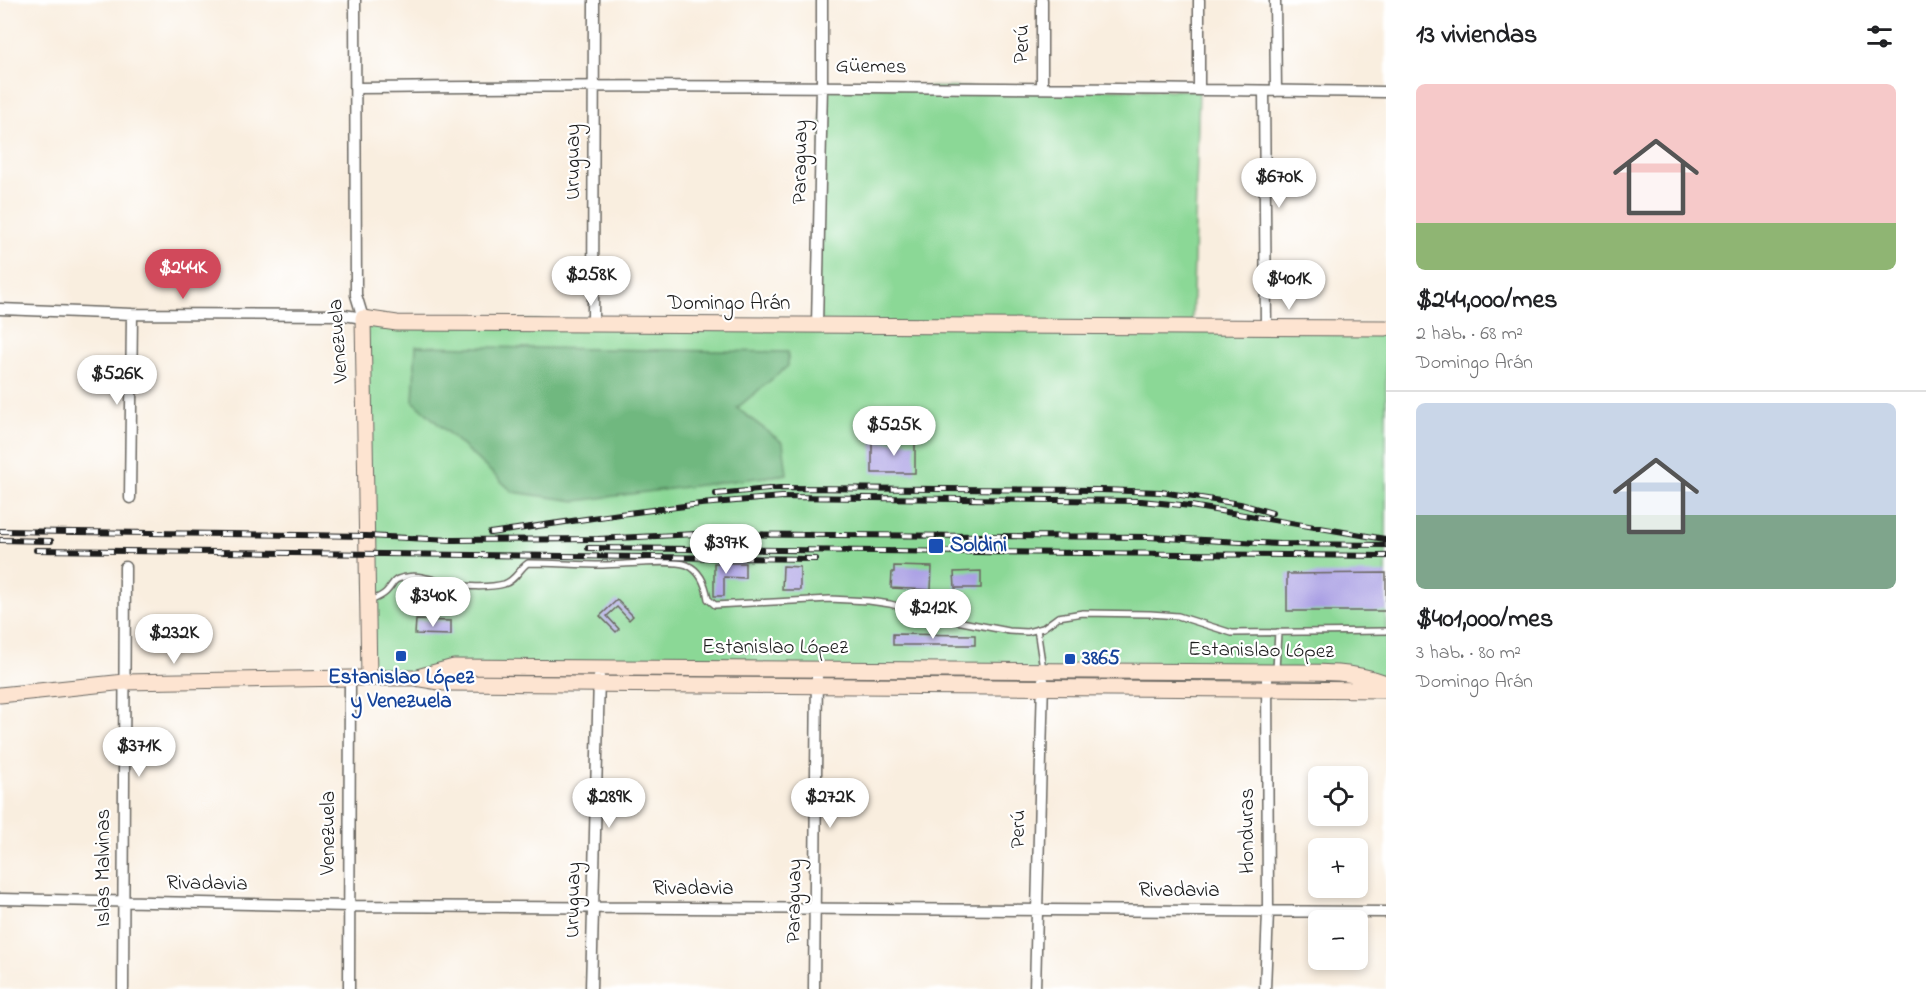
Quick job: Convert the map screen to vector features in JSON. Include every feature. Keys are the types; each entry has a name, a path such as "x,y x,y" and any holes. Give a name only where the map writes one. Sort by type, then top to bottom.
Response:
{"main road":[{"name":"Domingo Arán","path":"363,318 397,323 1386,328"},
{"name":"Venezuela","path":"363,318 369,678"},
{"name":"Estanislao López","path":"415,678 454,667 1043,670 1338,672 1373,678 1386,683"},
{"name":"Estanislao López","path":"0,695 125,682 350,678 415,678 445,683 1386,690"}],"street":[{"name":"Venezuela","path":"355,0 356,295 363,318"},
{"name":"Uruguay","path":"593,324 594,0"},
{"name":"Paraguay","path":"817,325 822,0"},
{"name":"Perú","path":"1042,0 1042,88"},
{"path":"1199,0 1199,90"},
{"path":"1275,0 1276,91"},
{"name":"Güemes","path":"355,88 594,85 1386,92"},
{"path":"1264,91 1266,327"},
{"name":"Domingo Arán","path":"0,309 132,314 344,315 363,318"},
{"path":"130,498 132,314"},
{"name":"Islas Malvinas","path":"123,989 125,567"},
{"name":"Uruguay","path":"591,989 599,668"},
{"name":"Paraguay","path":"814,989 817,669"},
{"name":"Perú","path":"1035,989 1043,670"},
{"name":"Honduras","path":"1265,989 1268,912 1267,688 1271,672"},
{"name":"Venezuela","path":"349,989 350,678"},
{"name":"Rivadavia","path":"0,899 350,906 1386,912"}],"lane":[{"path":"367,603 385,593 393,581 409,576 452,585 477,586 504,584 516,577 528,563 603,565 660,563 686,565 697,572 706,586 708,599 716,605 830,599 869,601 890,604 951,620 1009,631 1027,632 1043,628 1058,617 1083,613 1178,616 1232,633 1386,631"},
{"path":"1037,629 1043,670"},
{"path":"1271,672 1278,632"}],"green space":[{"path":"822,86 1199,90 1192,327 1386,328 1386,683 1373,678 454,667 369,678 363,318 816,325"},
{"path":"416,346 788,352 788,366 737,408 783,443 787,474 576,501 513,492 413,401"}],"building":[{"path":"872,442 915,442 915,473 872,473"},
{"path":"714,563 745,563 745,578 724,577 724,596 714,596"},
{"path":"783,566 800,567 800,590 782,590"},
{"path":"894,566 932,567 931,590 891,588"},
{"path":"981,571 981,588 955,588 954,572"},
{"path":"1386,573 1386,611 1287,611 1287,574"},
{"path":"617,600 633,616 629,620 617,607 607,616 619,629 616,632 600,616"},
{"path":"416,620 451,621 451,635 415,634"},
{"path":"893,634 975,635 975,645 893,645"}],"railway":[{"path":"716,494 780,488 1161,492 1240,504 1272,513"},
{"path":"490,533 701,504 782,497 1141,501 1191,506 1385,539"},
{"path":"0,531 366,536 452,540 598,539 696,534 1148,537 1279,544 1386,545"},
{"path":"0,540 51,541"},
{"path":"588,548 1386,556"},
{"path":"36,550 816,559"}],"place":[{"name":"Soldini","path":"936,546"},
{"name":"Estanislao López y Venezuela","path":"401,656"},
{"name":"3865","path":"1070,659"}]}
